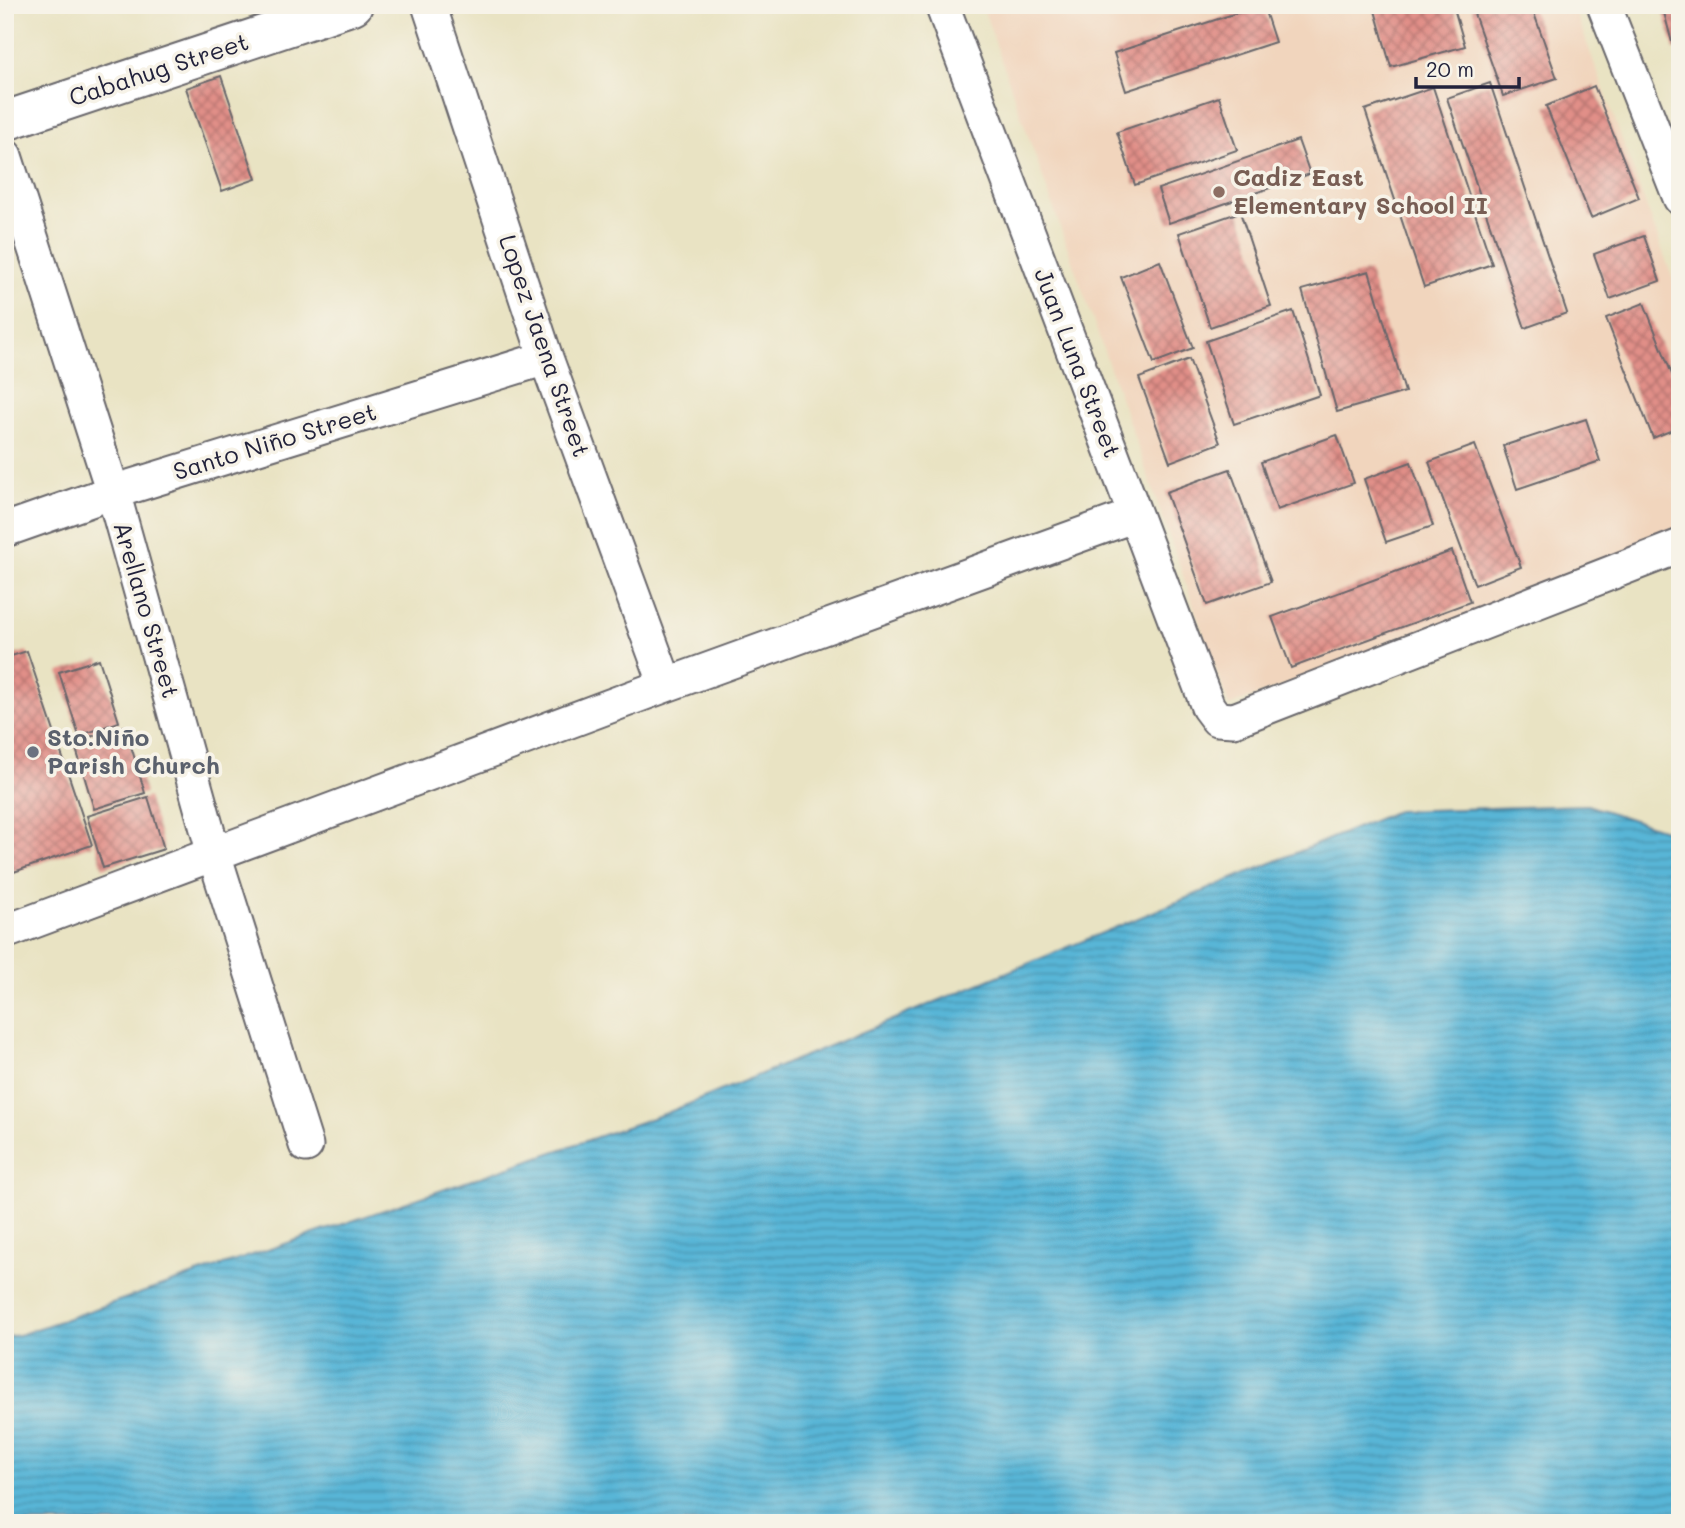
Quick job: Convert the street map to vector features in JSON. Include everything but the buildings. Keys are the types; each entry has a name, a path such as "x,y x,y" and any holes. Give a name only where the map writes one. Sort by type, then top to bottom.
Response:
{"street":[{"name":"Cabahug Street","path":"5,121 353,5"},
{"name":"Lopez Jaena Street","path":"429,5 546,358 666,685"},
{"name":"Juan Luna Street","path":"942,5 1208,707 1217,719 1234,720 1680,545"},
{"path":"1604,5 1680,198"},
{"name":"Arellano Street","path":"5,156 113,492 214,854 306,1145"},
{"name":"Santo Niño Street","path":"5,530 113,492 546,358"},
{"path":"5,932 666,685 1135,514"}],"shaded area":[{"path":"982,5 1573,5 1680,299 1680,537 1229,706"}],"water":[{"path":"1587,805 1680,835 1680,1523 5,1523 5,1338 667,1113 1397,811"}],"place":[{"name":"Cadiz East Elementary School II","path":"1219,192"},
{"name":"Sto.Niño Parish Church","path":"33,752"}]}
